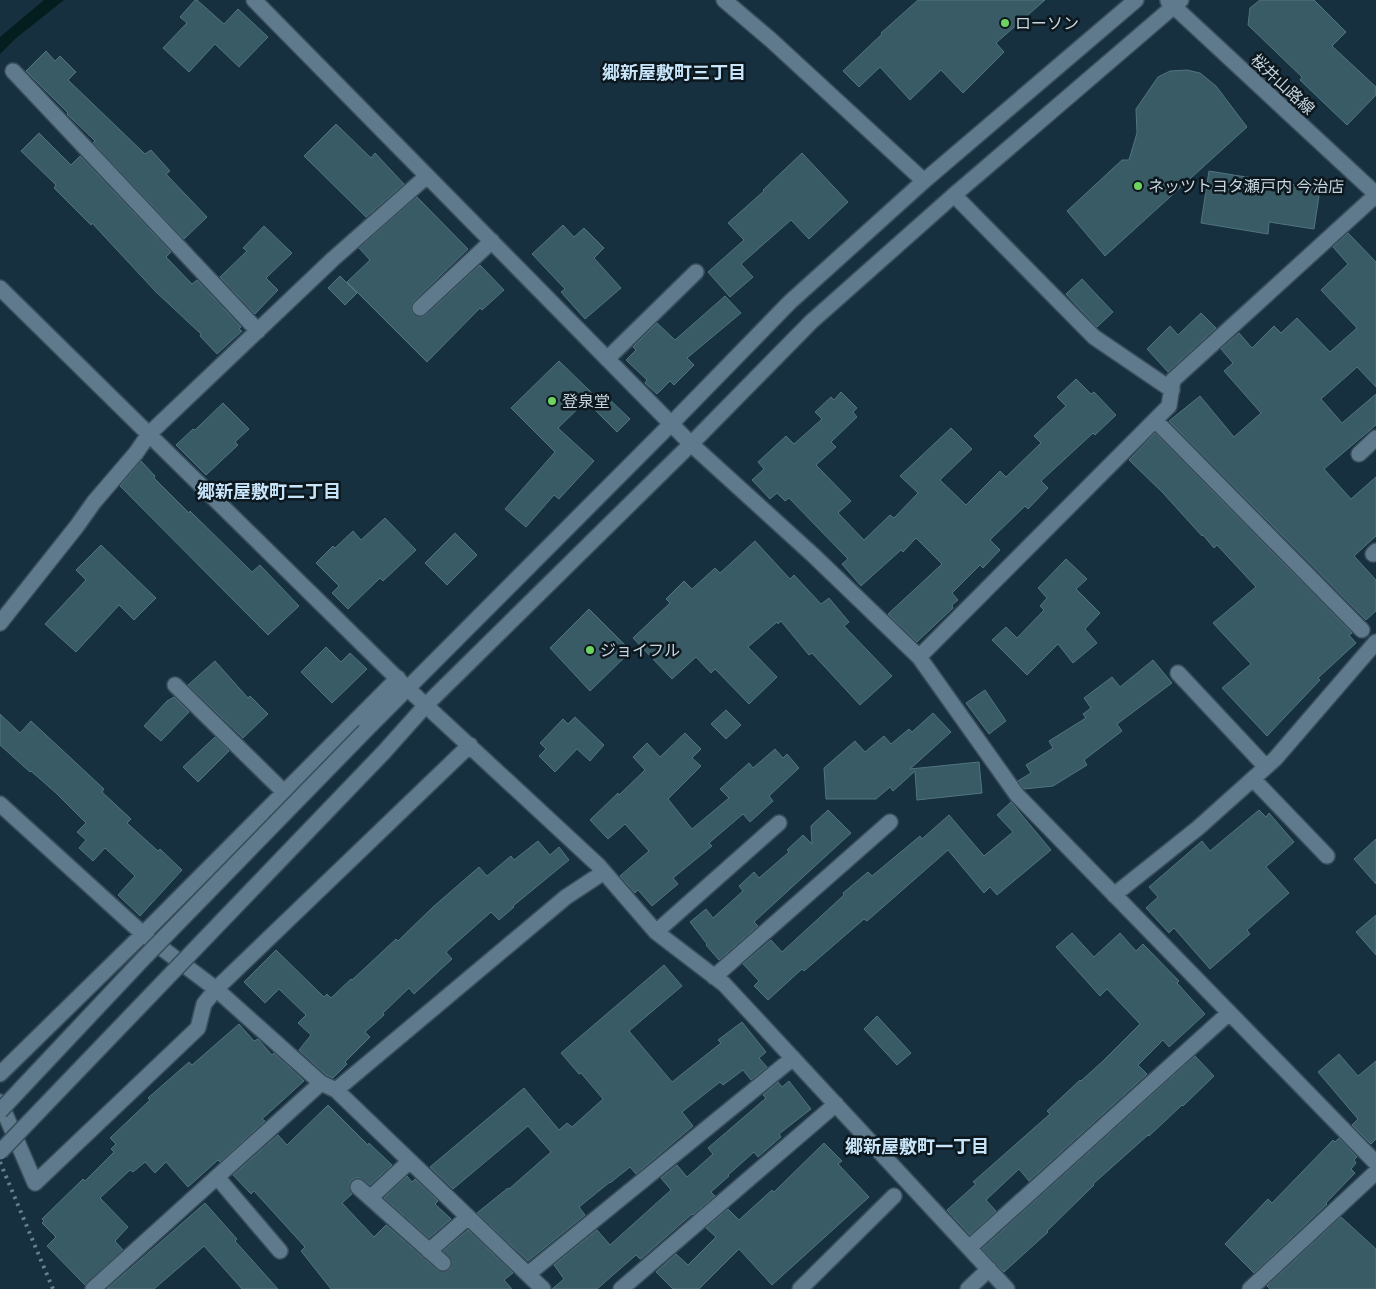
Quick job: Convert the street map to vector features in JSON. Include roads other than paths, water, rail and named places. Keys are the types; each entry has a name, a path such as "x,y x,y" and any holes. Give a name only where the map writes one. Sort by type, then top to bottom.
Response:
{"street":[{"path":"254,0 691,444 813,555 919,658 1017,795 1376,1163"},
{"path":"724,0 771,40 924,181"},
{"path":"0,1074 284,792 402,683 672,424 790,302 924,181 1136,0"},
{"path":"0,1152 426,706 691,444 811,322 1174,2"},
{"name":"桜井山路線","path":"1174,2 1376,194"},
{"path":"14,71 258,331"},
{"path":"0,623 94,502 136,453 149,434 333,259 428,176"},
{"path":"919,658 1169,406 1173,380 1376,194"},
{"path":"954,195 1094,337 1172,390"},
{"path":"420,308 492,241"},
{"path":"608,359 696,272"},
{"path":"0,288 402,683 604,872 656,932 724,984 1008,1289"},
{"path":"1155,420 1362,630"},
{"path":"1359,454 1376,438"},
{"path":"1114,895 1198,828 1275,759 1376,642"},
{"path":"1178,672 1266,767"},
{"path":"0,1111 141,961 365,731 402,683"},
{"path":"175,685 284,792"},
{"path":"0,1102 36,1183 198,1028 204,1004 216,989 470,745"},
{"path":"1253,779 1326,856"},
{"path":"0,804 143,934 216,989 321,1083 336,1090 543,1289"},
{"path":"714,976 890,822"},
{"path":"656,932 779,823"},
{"path":"336,1090 566,897 604,872"},
{"path":"969,1248 1229,1013"},
{"path":"528,1274 793,1058"},
{"path":"93,1289 321,1083"},
{"path":"621,1289 836,1104"},
{"path":"370,1198 410,1161"},
{"path":"1250,1289 1376,1172"},
{"path":"217,1177 280,1251"},
{"path":"358,1187 443,1263"},
{"path":"800,1289 894,1196"},
{"path":"429,1251 468,1217"},
{"path":"968,1289 989,1269"}],"railway":[{"path":"0,1162 53,1289"}],"place":[{"name":"ローソン","path":"1005,23"},
{"name":"ネッツトヨタ瀬戸内 今治店","path":"1138,186"},
{"name":"登泉堂","path":"552,401"},
{"name":"ジョイフル","path":"590,650"}],"district":[{"name":"郷新屋敷町三丁目","path":"674,73"},
{"name":"郷新屋敷町二丁目","path":"269,492"},
{"name":"郷新屋敷町一丁目","path":"917,1147"}]}
